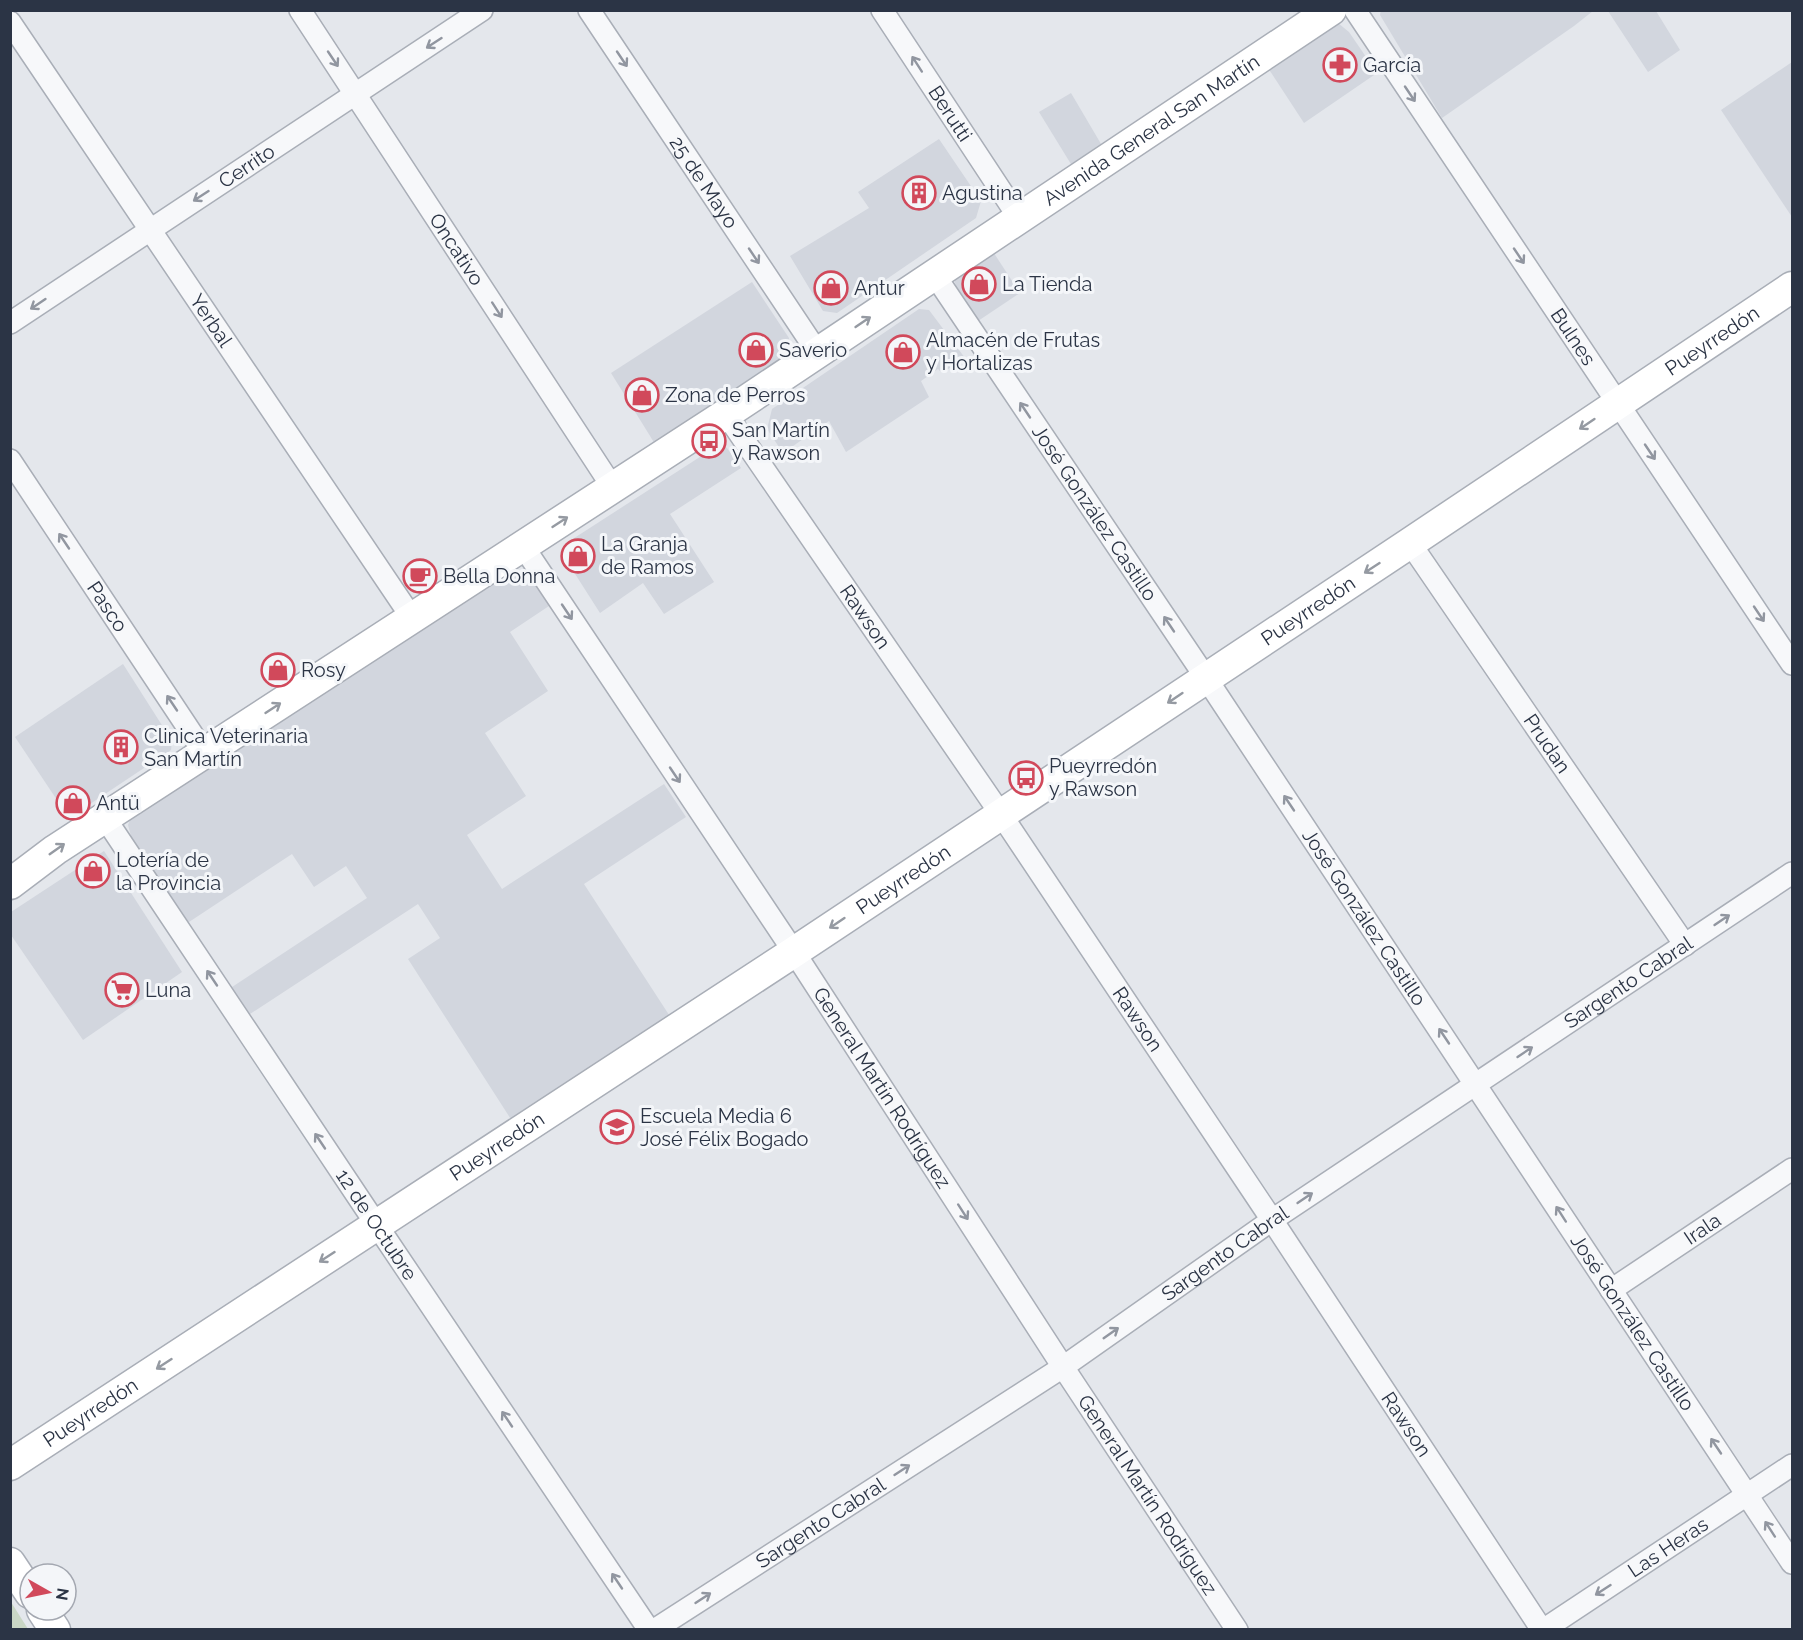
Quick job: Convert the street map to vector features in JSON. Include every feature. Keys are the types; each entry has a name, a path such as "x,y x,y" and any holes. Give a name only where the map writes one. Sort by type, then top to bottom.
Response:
{"street":[{"name":"Oncativo","path":"300,10 613,488"},
{"name":"Cerrito","path":"10,323 482,10"},
{"name":"25 de Mayo","path":"589,10 818,353"},
{"name":"Berutti","path":"882,10 1018,218"},
{"name":"Avenida General San Martín","path":"10,884 55,850 726,414 1331,10"},
{"name":"Bulnes","path":"1355,10 1792,664"},
{"name":"Yerbal","path":"10,22 412,618"},
{"name":"José González Castillo","path":"934,274 1206,678 1792,1563"},
{"name":"Pueyrredón","path":"10,1466 794,952 1792,287"},
{"name":"Rawson","path":"726,414 1000,813 1542,1629"},
{"name":"Pasco","path":"10,460 204,752"},
{"name":"Prudan","path":"1410,543 1684,945"},
{"name":"General Martín Rodríguez","path":"523,546 794,952 1063,1367 1237,1629"},
{"name":"12 de Octubre","path":"105,818 376,1224 651,1629"},
{"name":"Sargento Cabral","path":"651,1629 1063,1367 1272,1220 1792,873"},
{"name":"Irala","path":"1611,1290 1792,1169"},
{"name":"Las Heras","path":"1542,1629 1792,1465"}],"shaded area":[{"path":"1381,10 1593,11 1442,118 1380,15"},
{"path":"1608,11 1656,11 1680,50 1648,72"},
{"path":"1338,23 1349,32 1377,73 1304,123 1266,65"},
{"path":"1792,62 1792,217 1721,110"},
{"path":"1071,93 1104,149 1074,169 1039,112"},
{"path":"939,139 981,201 976,218 837,313 823,311 790,256 869,208 858,192"},
{"path":"988,244 1020,293 978,321 957,289 953,276"},
{"path":"752,282 789,338 789,349 781,361 655,444 611,373"},
{"path":"919,309 929,310 965,358 942,373 938,369 921,381 929,397 846,452 829,421 783,453 767,429 772,409"},
{"path":"720,444 727,448 741,468 670,514 714,582 664,614 643,583 600,613 563,555 565,544"},
{"path":"515,571 534,582 549,606 510,632 548,691 485,733 526,796 467,835 502,889 664,784 686,817 584,884 673,1021 514,1124 408,959 440,938 418,904 247,1016 229,989 367,898 346,866 314,887 292,854 186,924 132,840 128,825 133,811 496,574"},
{"path":"123,664 172,741 171,750 69,818 15,737"},
{"path":"104,851 182,972 83,1040 11,935 11,912"}],"green space":[{"path":"11,1602 18,1613 18,1622 24,1622 28,1629 11,1629"}],"place":[{"name":"García","path":"1340,65"},
{"name":"Agustina","path":"919,193"},
{"name":"La Tienda","path":"979,284"},
{"name":"Antur","path":"831,288"},
{"name":"Saverio","path":"756,350"},
{"name":"Almacén de Frutas y Hortalizas","path":"903,352"},
{"name":"Zona de Perros","path":"642,395"},
{"name":"San Martín y Rawson","path":"709,441"},
{"name":"La Granja de Ramos","path":"578,556"},
{"name":"Bella Donna","path":"420,576"},
{"name":"Rosy","path":"278,670"},
{"name":"Clinica Veterinaria San Martín","path":"121,747"},
{"name":"Pueyrredón y Rawson","path":"1026,778"},
{"name":"Antü","path":"73,803"},
{"name":"Lotería de la Provincia","path":"93,871"},
{"name":"Luna","path":"122,990"},
{"name":"Escuela Media 6 José Félix Bogado","path":"617,1127"}]}
